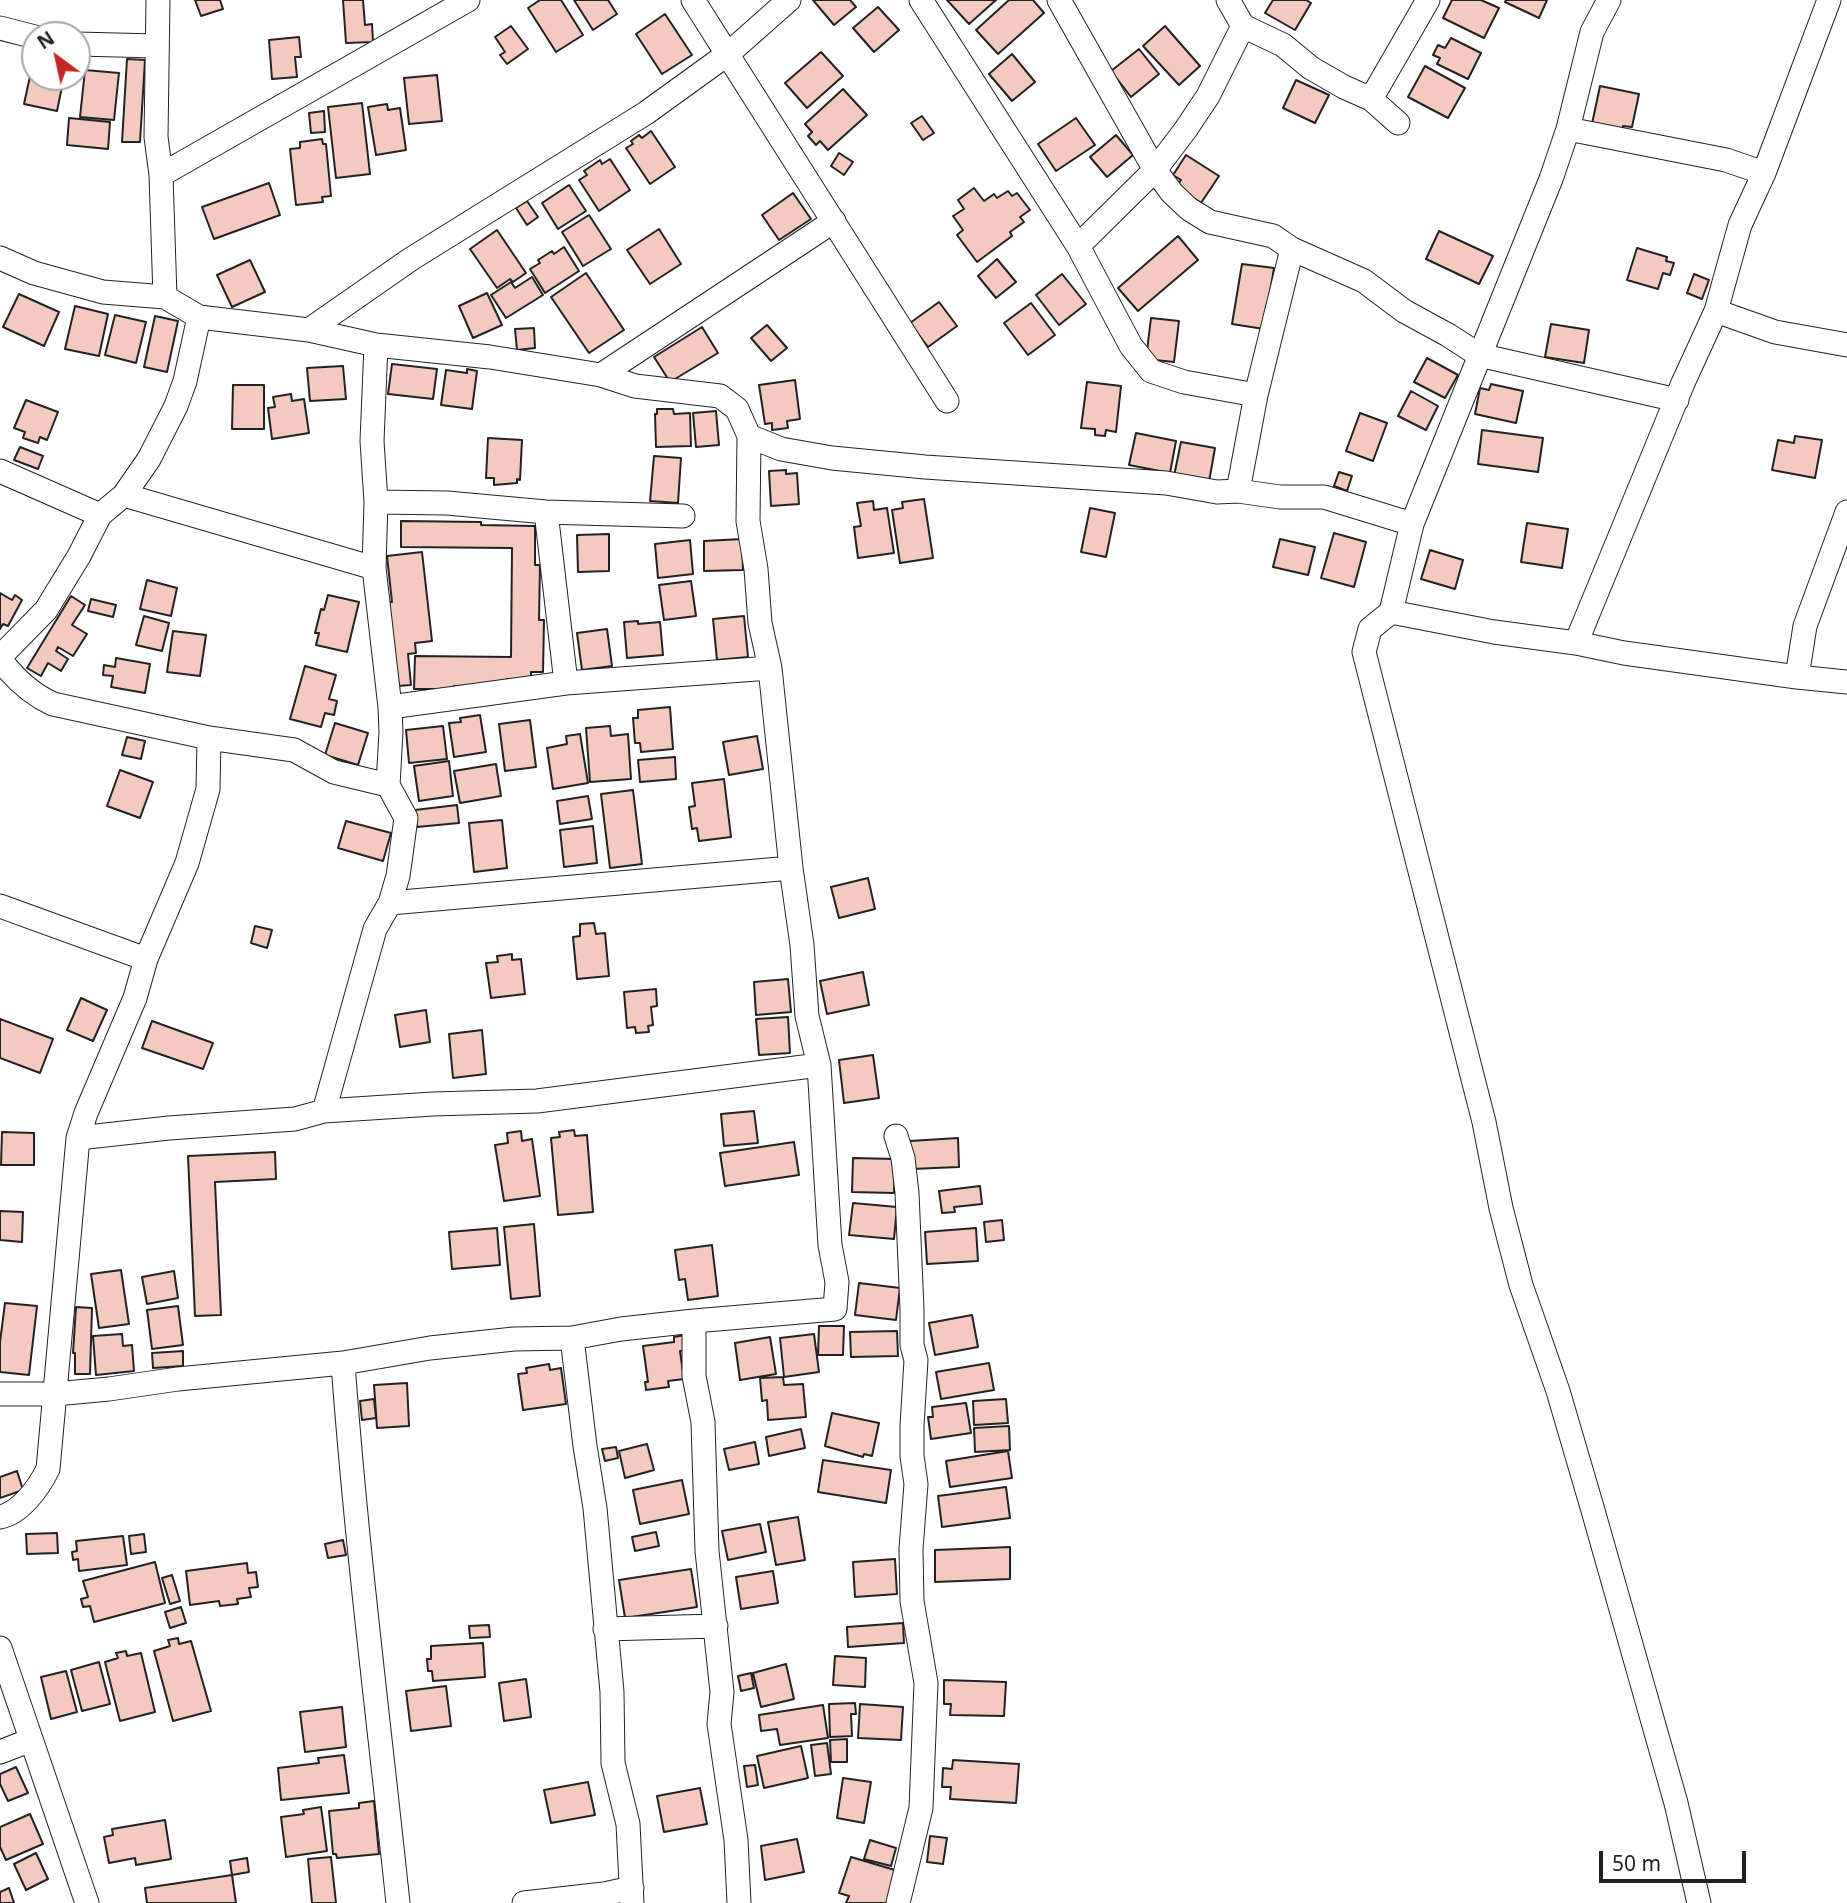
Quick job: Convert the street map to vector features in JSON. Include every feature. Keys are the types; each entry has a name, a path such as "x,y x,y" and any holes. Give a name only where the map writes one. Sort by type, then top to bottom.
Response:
{"street":[{"path":"158,0 156,137 161,175 165,297"},
{"path":"161,175 468,0"},
{"path":"693,0 947,401"},
{"path":"309,330 411,259 646,113 729,53 789,0"},
{"path":"921,0 1078,246 1131,346 1151,371 1184,382 1256,395"},
{"path":"1059,0 1155,170 1172,193 1189,209 1210,222 1273,236 1292,249 1364,281 1405,311 1479,355 1677,400"},
{"path":"1227,0 1243,26 1283,45 1311,68 1371,99 1398,123"},
{"path":"1371,99 1428,0"},
{"path":"1609,0 1592,32 1568,129 1525,244 1412,524 1391,612 1370,629 1364,652 1484,1122 1501,1208 1521,1285 1558,1391 1588,1494 1676,1803 1699,1903"},
{"path":"1576,643 1716,311 1740,225 1764,173 1829,0"},
{"path":"1078,246 1155,170 1208,96 1243,26"},
{"path":"0,28 21,33"},
{"path":"91,44 156,46"},
{"path":"1568,129 1726,160 1764,173"},
{"path":"601,375 834,221"},
{"path":"1238,491 1256,395 1292,249"},
{"path":"0,258 34,273 103,292 165,297 200,317 309,330 376,345 490,357 601,375 635,386 720,396 737,410 750,436 748,521 756,569 760,623 770,668 802,945 807,1016 819,1065 830,1245 837,1282 835,1309 621,1329 572,1338 514,1339 430,1348 343,1363 55,1394 0,1394"},
{"path":"1716,311 1775,332 1847,345"},
{"path":"200,317 185,381 176,406 149,459 124,495 100,515 46,610 0,658 14,677 40,698 53,704 209,738 294,750 334,772 388,785"},
{"path":"324,1111 372,941 390,903 398,876 406,818 388,785 390,707 374,568 376,502 372,441 376,345"},
{"path":"750,436 781,449 832,458 1166,483 1217,492 1238,491 1280,497 1324,497 1412,524"},
{"path":"0,471 100,515"},
{"path":"124,495 374,568"},
{"path":"376,502 447,503 547,512 682,516"},
{"path":"547,512 566,683"},
{"path":"1797,677 1805,626 1847,512"},
{"path":"1391,612 1624,653 1847,682"},
{"path":"390,707 566,683 770,668"},
{"path":"0,1517 5,1517 22,1504 41,1484 48,1469 78,1138 135,998 146,959 187,863 208,789 209,738"},
{"path":"390,903 791,868"},
{"path":"0,906 146,959"},
{"path":"78,1138 295,1119 324,1111 537,1101 819,1065"},
{"path":"896,1136 903,1158 907,1193 912,1345 916,1360 912,1426 916,1484 911,1549 912,1601 926,1683 921,1808 898,1903"},
{"path":"694,1321 694,1376 703,1422 707,1551 722,1692 719,1724 736,1840 739,1903"},
{"path":"524,1903 604,1894 632,1895 628,1825 613,1763 612,1692 595,1508 572,1338"},
{"path":"343,1363 370,1665 398,1903"},
{"path":"605,1629 716,1626"},
{"path":"0,1648 87,1903"},
{"path":"0,1752 31,1740"}],"building":[{"path":"195,0 220,0 223,9 201,16"},
{"path":"343,0 363,0 365,25 372,24 373,42 346,43"},
{"path":"540,0 561,0 583,35 556,52 528,8"},
{"path":"574,0 608,0 617,14 593,30"},
{"path":"813,0 850,0 856,7 834,25"},
{"path":"947,0 996,0 969,24"},
{"path":"1009,0 1033,0 1044,13 998,54 976,30"},
{"path":"1273,0 1306,0 1311,3 1295,30 1265,13"},
{"path":"1452,0 1481,0 1499,8 1484,38 1443,18"},
{"path":"1547,0 1539,18 1505,2"},
{"path":"878,7 899,30 874,52 853,28"},
{"path":"665,14 692,55 662,74 636,34"},
{"path":"511,26 528,49 507,64 500,55 505,52 495,37"},
{"path":"1165,26 1200,66 1179,85 1143,46"},
{"path":"299,37 301,57 295,57 297,77 272,79 269,40"},
{"path":"1451,38 1481,53 1468,79 1437,64 1440,58 1433,55 1438,45 1445,48"},
{"path":"1139,49 1159,74 1131,97 1111,71"},
{"path":"821,52 843,76 807,108 785,83"},
{"path":"1012,54 1035,82 1012,101 989,74"},
{"path":"127,59 145,60 140,142 122,142"},
{"path":"1425,66 1465,88 1448,118 1408,97"},
{"path":"91,71 119,73 114,120 80,117 83,91 91,91"},
{"path":"437,75 442,121 409,124 404,78"},
{"path":"1296,80 1329,95 1315,123 1283,108"},
{"path":"1600,86 1639,94 1632,127 1623,126 1623,130 1592,124"},
{"path":"843,89 867,115 828,150 820,141 816,145 808,136 812,132 805,124"},
{"path":"27,91 61,91 57,111 24,104"},
{"path":"362,103 370,174 336,178 328,107"},
{"path":"387,104 388,110 400,108 406,150 376,155 368,107"},
{"path":"324,111 325,132 311,133 309,113"},
{"path":"922,116 934,133 923,140 911,123"},
{"path":"69,118 110,122 108,149 67,145"},
{"path":"1076,118 1095,145 1056,171 1038,144"},
{"path":"651,131 675,167 650,184 626,148 633,144 631,141 639,135 642,138"},
{"path":"1116,135 1133,155 1107,177 1090,157"},
{"path":"322,139 323,144 326,144 331,196 322,197 323,202 296,205 290,149 300,148 300,142"},
{"path":"839,153 853,162 844,175 831,166"},
{"path":"1186,155 1219,176 1201,203 1176,187 1181,180 1173,175"},
{"path":"610,159 630,190 599,211 579,180 587,175 584,171 600,160 602,164"},
{"path":"269,183 280,215 214,239 202,207"},
{"path":"569,185 586,211 558,229 542,203"},
{"path":"974,188 984,201 994,194 997,198 1008,191 1012,196 1017,193 1030,210 1020,217 1024,222 1010,232 1012,236 977,262 957,235 963,230 953,216 964,209 958,200"},
{"path":"793,193 811,219 779,240 762,215"},
{"path":"527,201 538,217 527,225 516,208"},
{"path":"589,215 611,249 583,266 562,232"},
{"path":"659,229 681,264 650,284 627,250"},
{"path":"497,230 526,273 497,288 470,249"},
{"path":"1439,231 1493,256 1479,284 1426,259"},
{"path":"1178,236 1198,260 1138,311 1118,288"},
{"path":"564,247 579,271 545,293 530,269 540,263 538,260"},
{"path":"1637,248 1667,257 1666,261 1674,263 1670,275 1663,273 1658,289 1627,280"},
{"path":"997,259 1016,282 996,298 978,276"},
{"path":"250,260 265,292 232,307 217,275"},
{"path":"1242,264 1274,268 1264,329 1232,324"},
{"path":"586,273 624,330 589,353 551,297"},
{"path":"1062,274 1086,304 1059,325 1036,295"},
{"path":"1694,274 1709,280 1702,299 1687,293"},
{"path":"532,277 543,295 506,318 491,295 511,282 515,288"},
{"path":"487,293 502,325 473,338 459,306"},
{"path":"19,294 59,312 44,346 3,327"},
{"path":"939,302 957,326 928,347 910,323"},
{"path":"1031,303 1055,335 1028,355 1004,323"},
{"path":"75,306 108,314 99,356 65,349"},
{"path":"115,315 146,322 136,363 105,355"},
{"path":"155,316 178,321 167,372 144,367"},
{"path":"1151,318 1179,321 1174,362 1146,359"},
{"path":"1551,324 1589,330 1584,363 1545,357"},
{"path":"767,325 787,348 771,361 751,338"},
{"path":"702,327 718,353 670,382 654,357"},
{"path":"534,328 535,348 517,350 515,329"},
{"path":"1427,358 1458,375 1445,398 1414,382"},
{"path":"392,364 437,369 433,399 388,394"},
{"path":"343,366 346,399 310,401 307,368"},
{"path":"467,369 477,371 472,409 441,405 446,370 467,373"},
{"path":"795,380 800,419 787,421 788,428 772,430 772,423 765,424 759,385"},
{"path":"1087,382 1121,386 1116,432 1106,430 1105,436 1095,435 1095,429 1081,428"},
{"path":"1491,384 1523,391 1516,423 1475,414 1480,388 1489,390"},
{"path":"233,385 264,385 264,429 232,429"},
{"path":"1411,391 1438,406 1426,430 1398,416"},
{"path":"291,394 292,401 304,399 309,433 272,439 268,408 275,407 273,397"},
{"path":"26,400 58,412 47,440 40,437 38,443 23,438 25,432 14,428"},
{"path":"657,409 673,409 674,414 690,413 691,446 656,447"},
{"path":"716,411 719,445 696,447 693,413"},
{"path":"1360,413 1387,423 1373,461 1346,451"},
{"path":"1482,430 1543,438 1538,472 1478,464"},
{"path":"1136,433 1176,441 1170,473 1129,465"},
{"path":"1795,436 1822,440 1815,478 1772,470 1778,440 1794,443"},
{"path":"488,438 522,440 520,480 517,479 517,483 494,485 494,478 486,478"},
{"path":"1181,442 1215,448 1209,482 1174,476"},
{"path":"20,447 43,456 38,469 14,460"},
{"path":"654,456 681,458 678,503 650,501"},
{"path":"786,470 786,474 797,473 799,504 771,506 769,471"},
{"path":"1339,472 1352,476 1347,491 1334,486"},
{"path":"924,499 933,558 900,563 892,510 903,508 902,502"},
{"path":"873,501 874,510 887,508 894,553 858,558 854,527 861,526 857,503"},
{"path":"1090,508 1115,513 1106,557 1081,552"},
{"path":"401,521 535,526 535,565 540,565 539,620 544,620 543,672 531,672 531,679 507,679 507,685 414,689 415,656 511,657 512,548 401,547"},
{"path":"1527,523 1568,529 1562,568 1521,562"},
{"path":"1334,533 1366,542 1354,587 1321,578"},
{"path":"609,534 609,571 578,572 577,535"},
{"path":"742,539 743,570 704,571 704,541"},
{"path":"1280,539 1315,547 1308,575 1273,567"},
{"path":"690,540 693,574 658,578 655,544"},
{"path":"1430,550 1463,560 1455,589 1421,579"},
{"path":"422,552 432,641 415,643 416,653 408,654 411,685 398,686 387,556"},
{"path":"147,580 177,588 171,616 140,609"},
{"path":"691,581 696,616 664,620 659,585"},
{"path":"0,593 12,600 15,595 22,600 8,626 3,624 0,629"},
{"path":"328,595 359,602 347,652 316,645 319,633 315,633"},
{"path":"71,596 85,605 72,625 87,634 73,656 58,647 56,651 68,659 61,671 48,663 41,676 27,668"},
{"path":"91,599 116,605 113,617 88,611"},
{"path":"144,616 169,623 162,651 136,645"},
{"path":"744,616 748,657 717,660 713,619"},
{"path":"638,621 638,624 660,622 663,655 627,658 624,622"},
{"path":"607,629 612,666 582,670 577,633"},
{"path":"173,631 206,635 200,676 167,672"},
{"path":"116,658 150,664 145,693 111,687 113,676 103,675 104,665 115,667"},
{"path":"305,666 336,675 329,699 337,701 334,715 325,713 321,727 290,719"},
{"path":"670,707 673,749 641,752 640,743 635,743 633,718 638,718 638,710"},
{"path":"480,715 486,752 454,757 449,723"},
{"path":"530,720 536,767 505,771 499,724"},
{"path":"335,723 368,733 358,765 325,755"},
{"path":"443,726 447,759 409,763 406,730"},
{"path":"610,726 611,736 628,734 631,779 590,782 586,728"},
{"path":"580,734 588,783 553,789 547,748 567,744 566,736"},
{"path":"757,736 763,769 729,775 723,742"},
{"path":"127,737 145,741 141,759 122,755"},
{"path":"675,757 676,779 640,782 638,760"},
{"path":"449,761 453,796 419,801 414,766"},
{"path":"496,764 501,796 460,803 454,771"},
{"path":"120,770 153,782 140,818 107,806"},
{"path":"724,779 731,837 699,841 697,828 692,829 689,807 695,806 692,783"},
{"path":"633,790 642,864 610,868 601,794"},
{"path":"588,796 592,819 560,824 557,801"},
{"path":"457,805 459,823 417,827 415,810"},
{"path":"502,820 507,868 474,872 469,823"},
{"path":"346,821 391,833 383,861 338,848"},
{"path":"593,826 597,863 564,867 560,830"},
{"path":"868,878 875,909 839,918 831,887"},
{"path":"594,923 596,934 605,933 609,976 577,979 573,937 580,936 580,924"},
{"path":"255,926 272,930 267,948 251,943"},
{"path":"512,954 512,960 521,959 525,994 491,998 486,963 498,962 497,956"},
{"path":"863,972 869,1005 827,1014 820,981"},
{"path":"788,979 791,1012 756,1015 754,982"},
{"path":"656,989 657,1006 651,1007 653,1025 648,1026 649,1032 636,1033 635,1027 627,1028 624,992"},
{"path":"81,998 107,1010 93,1041 67,1030"},
{"path":"426,1010 430,1042 400,1047 395,1015"},
{"path":"788,1017 790,1053 759,1055 756,1019"},
{"path":"0,1019 53,1039 40,1073 0,1058"},
{"path":"152,1021 213,1043 203,1069 142,1048"},
{"path":"482,1030 486,1074 453,1078 449,1034"},
{"path":"873,1055 879,1098 844,1103 839,1060"},
{"path":"754,1111 758,1143 724,1146 721,1114"},
{"path":"574,1130 575,1136 587,1135 593,1212 558,1215 551,1138 560,1137 559,1132"},
{"path":"521,1131 522,1141 532,1139 540,1196 504,1201 495,1145 508,1143 507,1133"},
{"path":"2,1132 34,1133 34,1165 1,1165"},
{"path":"958,1138 959,1167 911,1169 910,1141"},
{"path":"794,1142 799,1175 725,1186 720,1153"},
{"path":"275,1152 276,1179 215,1182 221,1315 195,1316 188,1156"},
{"path":"853,1158 895,1159 894,1193 852,1192"},
{"path":"980,1186 982,1204 954,1207 955,1212 942,1213 939,1191"},
{"path":"853,1203 897,1207 894,1239 849,1235"},
{"path":"0,1211 23,1212 22,1242 0,1240"},
{"path":"1002,1220 1004,1240 986,1242 984,1222"},
{"path":"534,1224 540,1296 511,1299 504,1227"},
{"path":"497,1228 500,1265 452,1269 449,1232"},
{"path":"976,1228 978,1261 927,1264 925,1232"},
{"path":"712,1245 718,1296 688,1300 685,1279 679,1280 675,1250"},
{"path":"121,1270 129,1324 99,1328 91,1274"},
{"path":"174,1271 178,1298 147,1304 142,1277"},
{"path":"859,1283 900,1288 896,1320 855,1315"},
{"path":"5,1303 37,1306 29,1375 0,1372 0,1342"},
{"path":"178,1306 183,1345 152,1349 147,1310"},
{"path":"76,1307 92,1308 90,1374 75,1374 73,1353"},
{"path":"972,1315 978,1347 935,1355 929,1323"},
{"path":"819,1326 844,1326 843,1355 818,1355"},
{"path":"897,1331 898,1356 851,1357 850,1332"},
{"path":"122,1334 123,1346 132,1345 134,1371 96,1375 93,1336"},
{"path":"814,1334 819,1372 784,1377 780,1338"},
{"path":"685,1335 687,1350 680,1351 684,1379 668,1381 669,1387 646,1390 645,1382 648,1382 643,1346 674,1342 674,1337"},
{"path":"770,1337 776,1374 740,1380 735,1343"},
{"path":"183,1351 183,1366 153,1368 152,1353"},
{"path":"989,1363 994,1390 941,1399 936,1372"},
{"path":"549,1364 550,1370 561,1368 566,1404 523,1410 518,1374 527,1373 526,1368"},
{"path":"783,1377 784,1385 803,1384 806,1417 768,1420 767,1400 762,1401 760,1378"},
{"path":"407,1383 409,1426 377,1428 374,1385"},
{"path":"374,1399 376,1418 362,1420 360,1401"},
{"path":"1006,1399 1008,1423 974,1425 973,1401"},
{"path":"966,1403 971,1433 931,1439 928,1417 933,1417 932,1407"},
{"path":"832,1413 879,1423 872,1456 864,1454 863,1457 825,1446"},
{"path":"1009,1426 1010,1450 975,1452 974,1428"},
{"path":"801,1429 805,1448 769,1456 766,1437"},
{"path":"755,1442 759,1464 729,1470 724,1449"},
{"path":"647,1444 654,1470 625,1478 619,1451"},
{"path":"616,1447 618,1458 605,1461 602,1449"},
{"path":"1008,1451 1012,1478 950,1487 946,1461"},
{"path":"823,1460 891,1470 886,1503 818,1492"},
{"path":"17,1471 23,1490 0,1498 0,1477"},
{"path":"682,1480 689,1514 640,1524 633,1490"},
{"path":"1006,1487 1010,1518 942,1527 938,1496"},
{"path":"798,1517 805,1560 776,1565 768,1522"},
{"path":"760,1524 766,1552 728,1560 722,1531"},
{"path":"656,1532 659,1546 635,1551 632,1537"},
{"path":"57,1533 58,1553 27,1554 26,1534"},
{"path":"144,1534 146,1552 131,1554 129,1536"},
{"path":"123,1536 127,1565 79,1571 78,1559 73,1560 72,1552 77,1551 76,1541"},
{"path":"343,1540 346,1555 328,1558 325,1544"},
{"path":"1010,1547 1010,1579 935,1582 935,1550"},
{"path":"895,1559 897,1594 855,1597 853,1562"},
{"path":"155,1562 165,1603 94,1622 90,1606 83,1607 81,1599 88,1597 83,1581"},
{"path":"247,1563 248,1573 256,1572 258,1587 249,1588 251,1597 237,1599 238,1604 220,1606 219,1601 190,1605 186,1571"},
{"path":"691,1569 697,1607 625,1618 619,1580"},
{"path":"773,1571 778,1603 741,1609 736,1577"},
{"path":"172,1575 180,1601 170,1604 162,1578"},
{"path":"181,1607 186,1623 170,1628 165,1612"},
{"path":"903,1623 904,1643 848,1647 847,1627"},
{"path":"489,1625 490,1637 470,1638 469,1626"},
{"path":"178,1638 179,1644 191,1641 211,1711 173,1721 154,1651 170,1646 168,1640"},
{"path":"483,1643 485,1677 433,1681 432,1671 428,1671 427,1659 431,1659 431,1646"},
{"path":"126,1651 127,1656 141,1653 155,1712 120,1721 105,1662 118,1658 116,1653"},
{"path":"835,1656 866,1658 865,1687 833,1685"},
{"path":"99,1662 110,1704 82,1711 71,1670"},
{"path":"786,1664 794,1699 761,1707 753,1673"},
{"path":"66,1671 77,1712 51,1719 41,1677"},
{"path":"751,1673 754,1688 741,1691 738,1676"},
{"path":"526,1679 531,1717 504,1721 499,1683"},
{"path":"944,1680 1006,1682 1004,1716 950,1715 951,1704 944,1704"},
{"path":"446,1686 451,1726 411,1731 406,1691"},
{"path":"855,1703 856,1714 851,1714 852,1736 830,1737 829,1704"},
{"path":"860,1704 903,1707 901,1740 858,1738"},
{"path":"823,1705 828,1738 780,1745 777,1729 761,1731 759,1715"},
{"path":"342,1707 346,1747 305,1752 300,1712"},
{"path":"847,1739 847,1762 831,1762 830,1740"},
{"path":"827,1743 831,1774 815,1776 811,1745"},
{"path":"801,1746 808,1778 764,1788 757,1756"},
{"path":"344,1755 349,1793 281,1800 278,1768 319,1763 318,1758"},
{"path":"953,1760 1019,1764 1016,1803 950,1799 951,1787 942,1787 943,1768 952,1769"},
{"path":"755,1765 758,1785 747,1787 744,1766"},
{"path":"16,1767 28,1793 8,1801 0,1784 0,1774"},
{"path":"843,1778 871,1782 864,1823 837,1818"},
{"path":"588,1782 595,1815 551,1823 544,1790"},
{"path":"700,1788 707,1824 664,1832 657,1796"},
{"path":"374,1801 379,1854 337,1858 336,1854 333,1854 329,1811 359,1808 359,1803"},
{"path":"321,1807 327,1851 286,1857 281,1817 304,1814 303,1810"},
{"path":"30,1814 43,1844 6,1860 0,1847 0,1827"},
{"path":"165,1820 171,1859 136,1865 135,1858 109,1863 104,1837 113,1835 112,1829"},
{"path":"930,1836 947,1838 943,1864 927,1862"},
{"path":"797,1839 804,1872 765,1880 761,1846"},
{"path":"870,1840 896,1848 891,1866 864,1859"},
{"path":"36,1853 48,1879 26,1890 14,1864"},
{"path":"331,1857 336,1903 312,1903 308,1859"},
{"path":"851,1857 898,1871 887,1903 846,1903 849,1896 839,1893"},
{"path":"247,1858 249,1872 232,1875 230,1861"},
{"path":"232,1875 236,1903 147,1903 145,1888"},
{"path":"9,1888 14,1903 0,1903 0,1892"}]}
